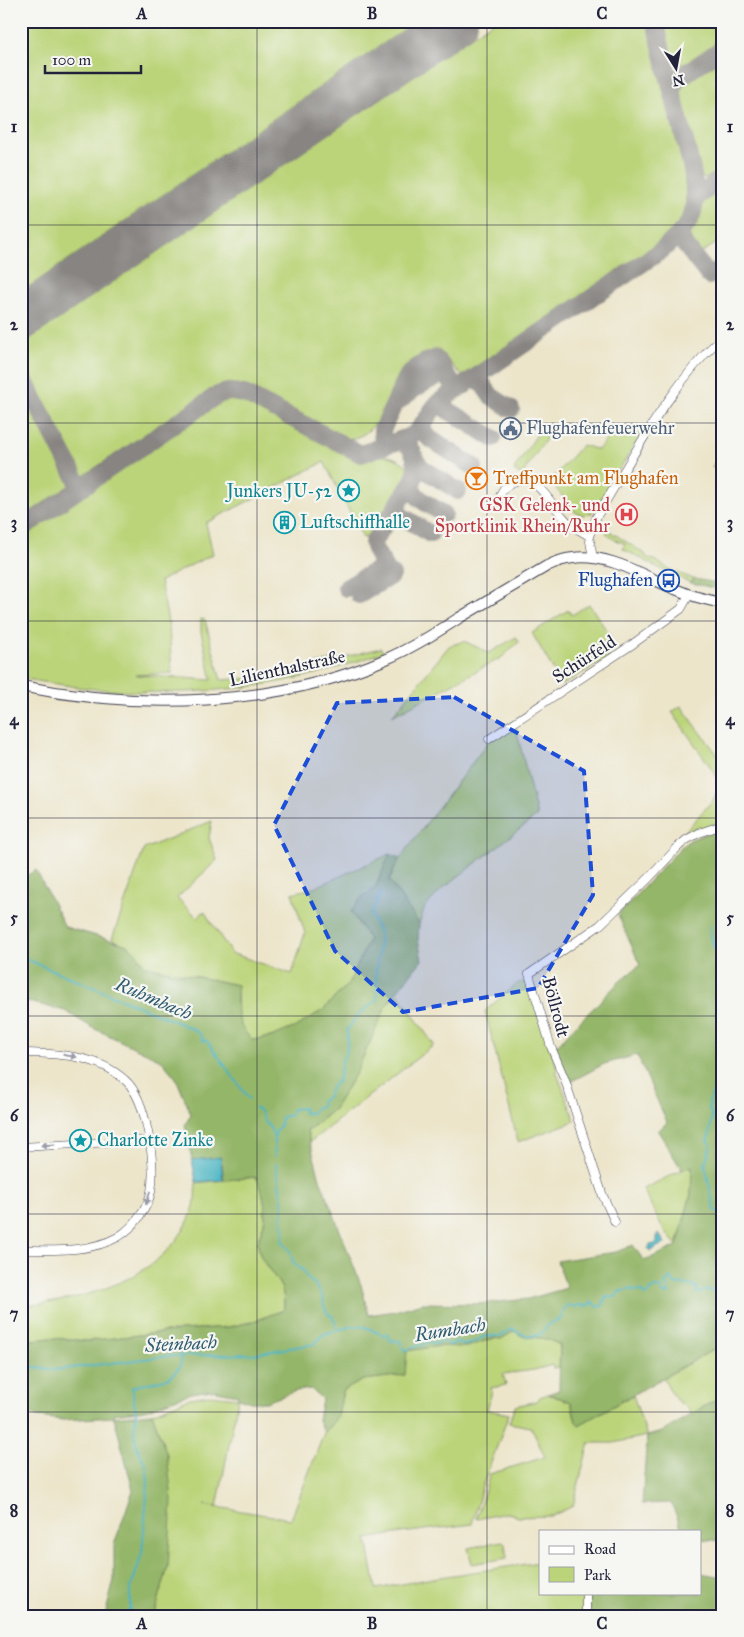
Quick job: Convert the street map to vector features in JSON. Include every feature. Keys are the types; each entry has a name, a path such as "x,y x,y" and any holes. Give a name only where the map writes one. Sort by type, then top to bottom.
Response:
{"main road":[{"name":"Lilienthalstraße","path":"21,686 90,698 159,702 240,696 281,690 321,681 353,672 405,650 547,566 573,558 593,558 612,562 698,598 723,603"}],"street":[{"path":"593,558 589,536 597,516 680,383 706,352 723,336"},
{"path":"499,500 501,491 509,484 519,480 530,480 539,487 556,510 572,526 589,536"},
{"name":"Schürfeld","path":"489,739 638,641 681,609 689,594"},
{"name":"Böllrodt","path":"615,1222 603,1196 565,1080 551,1047 529,974 600,925 643,885 686,840 699,832 723,825"},
{"path":"21,1053 70,1055 94,1062 116,1074 131,1086 138,1098 145,1118 152,1164 151,1193 140,1217 125,1232 108,1241 84,1247 21,1250"},
{"path":"21,1147 149,1140"},
{"path":"586,1594 586,1616"}],"highlighted area":[{"path":"454,697 584,771 593,895 538,988 403,1012 335,951 274,825 337,703"}],"green space":[{"path":"21,21 416,21 21,292"},
{"path":"494,21 648,21 684,170 685,211 676,228 659,245 464,378 437,348 412,362 401,371 375,423 368,431 359,436 348,439 247,387 230,383 213,388 21,518 21,345"},
{"path":"661,21 723,21 723,39 686,63 672,64"},
{"path":"723,56 723,167 705,179 699,176 679,94 685,81"},
{"path":"723,186 723,239 701,253 689,236 689,230 705,198"},
{"path":"228,400 241,402 356,460 364,461 382,456 395,458 407,466 409,476 371,534 363,538 324,462 206,523 213,554 160,581 169,626 172,673 136,675 212,680 201,632 201,619 205,620 221,680 261,678 381,648 383,652 346,665 271,683 193,692 115,691 21,678 21,537 217,404"},
{"path":"617,426 641,435 591,514 582,515 575,512 550,481 582,445 598,450"},
{"path":"538,433 545,435 546,439 523,473 515,472 515,468"},
{"path":"723,450 723,474 712,467"},
{"path":"605,528 645,554 647,558 655,560 670,570 694,579 691,583 623,549 625,544 610,537"},
{"path":"694,579 723,584 723,590 691,583"},
{"path":"589,604 611,637 597,646 609,657 562,685 532,633 568,610 572,615"},
{"path":"516,637 519,642 501,658 392,716 449,646 464,641 489,653"},
{"path":"681,706 723,762 723,822 704,828 698,827 682,835 713,800 718,789 716,775 672,712"},
{"path":"515,724 537,816 442,889 425,907 419,924 389,880 400,858 489,741"},
{"path":"212,821 209,838 217,860 177,898 198,918 204,911 231,953 292,974 305,933 292,893 313,888 390,854 375,888 362,897 351,912 369,939 349,983 323,1010 296,1027 271,1037 252,1040 242,1030 238,1016 237,985 145,966 132,949 112,939 144,849"},
{"path":"723,827 723,1344 579,1425 576,1422 571,1402 548,1394 559,1390 560,1345 547,1339 522,1336 514,1331 501,1339 494,1338 466,1347 439,1346 407,1351 405,1375 363,1380 343,1391 338,1416 324,1433 318,1420 322,1399 311,1389 296,1391 266,1402 251,1402 238,1398 238,1395 212,1390 191,1393 145,1410 114,1414 114,1417 63,1420 38,1417 21,1412 21,1341 52,1338 88,1341 182,1330 229,1327 251,1322 284,1310 283,1295 281,1287 259,1251 258,1242 264,1223 265,1205 256,1177 224,1180 221,1158 192,1160 185,1125 191,1114 176,1078 161,1060 93,1028 65,1011 21,1000 21,879 36,870 65,927 128,945 145,966 237,985 239,1021 252,1040 271,1037 296,1027 323,1010 349,983 369,939 351,912 362,897 375,888 390,854 400,858 389,880 419,924 418,940 422,960 387,1004 356,1073 334,1109 307,1131 320,1179 361,1285 369,1315 395,1311 423,1303 478,1304 528,1299 567,1288 557,1261 616,1252 633,1245 644,1261 677,1246 691,1194 692,1166 682,1170 658,1131 667,1122 637,1055 604,1064 568,1083 555,1047 619,982 640,965 618,915 682,846 690,840"},
{"path":"518,983 528,983 558,1070 556,1071 575,1121 518,1142 485,1011"},
{"path":"398,993 434,1045 310,1142 307,1132 334,1109 356,1073 387,1004"},
{"path":"692,1165 691,1194 677,1246 663,1229 643,1189"},
{"path":"257,1177 265,1205 264,1223 258,1242 259,1251 281,1287 284,1310 251,1322 229,1327 182,1330 88,1341 52,1338 21,1341 21,1306 72,1298 99,1291 147,1267 167,1250 183,1230 194,1206 196,1183"},
{"path":"514,1331 522,1336 547,1339 560,1345 559,1367 553,1368 552,1365 534,1370 503,1374 506,1385 491,1388 492,1391 487,1410 509,1414 482,1487 472,1524 367,1539 376,1589 433,1578 539,1562 539,1594 579,1594 584,1601 584,1616 154,1616 168,1567 167,1455 152,1413 190,1398 209,1395 238,1398 217,1507 204,1505 291,1519 324,1433 338,1416 343,1391 363,1380 404,1375 406,1351 439,1346 466,1347 494,1338 501,1339"},
{"path":"723,1344 723,1395 691,1415 688,1409 676,1400 663,1378"},
{"path":"548,1394 571,1402 576,1422 579,1425 633,1395 647,1436 613,1443 589,1443 573,1506 552,1516 518,1517 506,1513 476,1519 490,1474 545,1457 531,1427 509,1423 515,1406 537,1401 540,1397"},
{"path":"723,1395 723,1541 702,1539 702,1530 683,1530 671,1503 642,1504 647,1436 662,1432"},
{"path":"152,1413 167,1455 172,1500 168,1567 154,1616 105,1616 114,1580 114,1545 133,1490 114,1417"},
{"path":"502,1541 505,1544 507,1558 472,1564 468,1548"},
{"path":"702,1573 723,1577 723,1616 589,1616 589,1594 702,1594"}],"water":[{"path":"221,1157 223,1180 196,1182 192,1160"},
{"path":"657,1234 665,1243 650,1251 648,1249 650,1245 655,1244 657,1241"}],"waterway":[{"path":"274,1138 280,1126 281,1118 290,1116 292,1109 303,1108 304,1113 312,1113 321,1106 322,1101 328,1096 332,1086 338,1081 343,1058 347,1052 347,1030 359,1014 377,1000 376,971 379,933 371,915 381,892"},
{"path":"709,926 714,950"},
{"name":"Ruhmbach","path":"21,957 193,1029 202,1036 202,1040 207,1041 249,1099"},
{"path":"723,1074 709,1101 709,1109 712,1116 707,1141 711,1145 705,1164 714,1209 723,1216"},
{"name":"Ruhmbach","path":"255,1108 260,1111 264,1121 271,1129 274,1138 275,1156"},
{"name":"Ruhmbach","path":"276,1164 283,1208 281,1218 284,1231 282,1241 290,1251 293,1262 315,1284 323,1297 324,1306 328,1314 332,1316 338,1329"},
{"name":"Rumbach","path":"21,1365 55,1370 169,1356 254,1354 314,1344 324,1334 353,1326 365,1327 383,1335 387,1334 391,1341 400,1341 403,1349 406,1350 429,1342 435,1344 443,1341 450,1345 456,1342 465,1345 485,1336 500,1336 512,1329 524,1335 535,1336 541,1334 549,1324 561,1318 565,1307 569,1305 574,1307 580,1305 587,1306 592,1302 597,1307 602,1306 606,1297 614,1297 620,1291 641,1290 645,1296 654,1288 660,1288 662,1293 667,1294 669,1293 668,1288 665,1285 669,1278 672,1279 674,1284 696,1287 699,1293 708,1290 720,1293 723,1290"},
{"name":"Steinbach","path":"126,1616 130,1608 130,1591 142,1553 148,1482 146,1465 138,1450 134,1433 136,1414 132,1387 169,1378 180,1367 182,1355"}],"taxiway":[{"path":"21,529 216,396 227,392 247,395 361,454 411,436 419,429 439,402 662,250 680,233 691,218 695,202 695,191 689,154 655,21"},
{"path":"673,94 673,85 679,78 723,48"},
{"path":"694,203 698,196 723,178"},
{"path":"678,236 709,276 723,267"},
{"path":"394,443 385,439 382,435 382,430 408,375 414,370 425,362 436,359 451,382 455,385 465,385"},
{"path":"21,374 81,488"},
{"path":"397,403 413,390 439,376 444,375 450,379"},
{"path":"477,376 491,396 511,409"},
{"path":"447,397 445,401 446,409 493,438"},
{"path":"423,423 423,430 429,438 474,467"},
{"path":"383,581 386,576 385,567 376,552 373,542 412,483 417,471 413,452 407,444 398,441"},
{"path":"415,460 422,468 458,491"},
{"path":"412,483 412,488 418,497 444,514"},
{"path":"398,505 397,510 399,514 430,534"},
{"path":"346,588 378,569 380,558"},
{"path":"359,595 392,575"}],"runway":[{"path":"21,319 456,21"}],"place":[{"name":"Flughafenfeuerwehr","path":"510,428"},
{"name":"Treffpunkt am Flughafen","path":"477,478"},
{"name":"Junkers JU-52","path":"348,491"},
{"name":"GSK Gelenk- und Sportklinik Rhein/Ruhr","path":"626,515"},
{"name":"Luftschiffhalle","path":"284,522"},
{"name":"Flughafen","path":"669,580"},
{"name":"Charlotte Zinke","path":"81,1140"}]}
